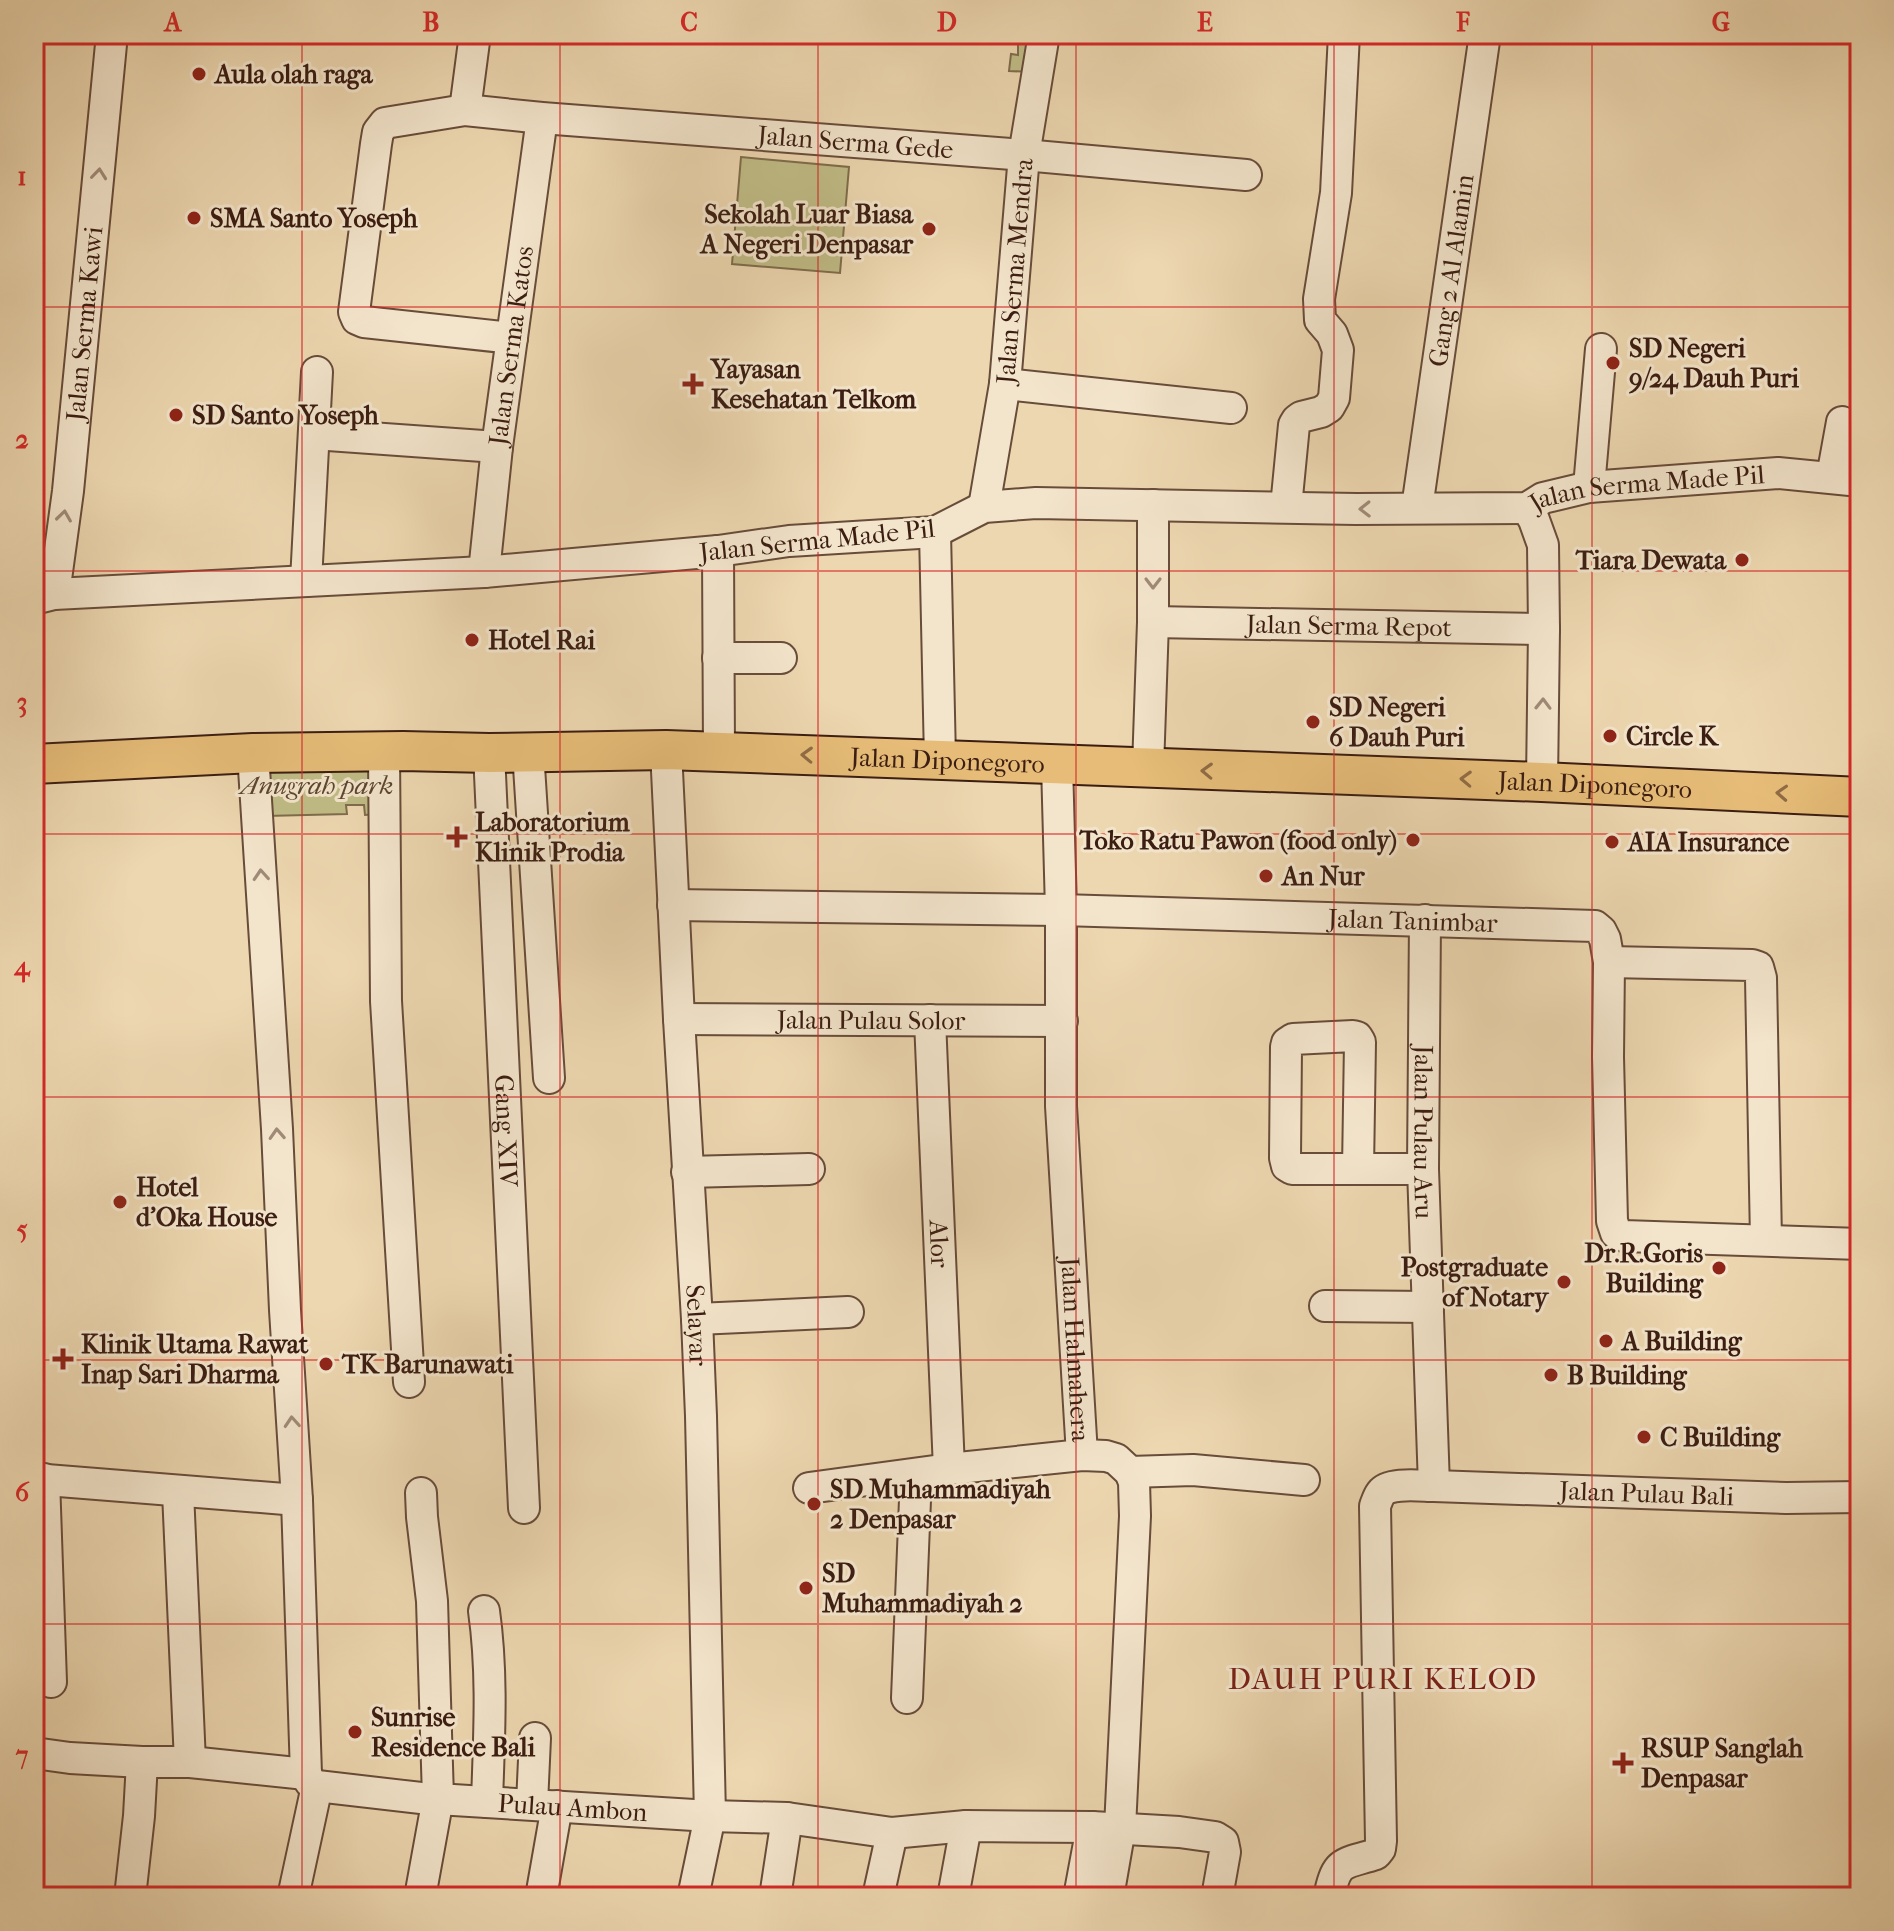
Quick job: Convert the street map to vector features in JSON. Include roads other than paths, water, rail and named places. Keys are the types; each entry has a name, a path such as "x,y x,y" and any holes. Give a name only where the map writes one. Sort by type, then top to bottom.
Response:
{"main road":[{"name":"Jalan Diponegoro","path":"34,764 253,753 666,750 1542,782 1860,797"}],"street":[{"name":"Jalan Serma Kawi","path":"44,596 68,491 112,34"},
{"path":"465,110 475,34"},
{"name":"Jalan Serma Mendra","path":"984,507 1005,384 1024,155 1044,34"},
{"path":"1286,507 1294,425 1301,417 1329,407 1334,398 1338,350 1332,334 1320,320 1319,299 1337,190 1344,34"},
{"name":"Gang 2 Al Alamin","path":"1417,508 1485,34"},
{"name":"Jalan Serma Gede","path":"512,338 357,319 354,312 378,132 385,123 465,110 1246,175"},
{"name":"Jalan Serma Katos","path":"484,572 497,447 542,118"},
{"path":"1589,487 1601,349"},
{"path":"306,581 317,372"},
{"path":"1005,384 1231,408"},
{"path":"1842,422 1846,479"},
{"path":"314,434 497,447"},
{"name":"Jalan Serma Made Pil","path":"44,596 484,572 718,551 789,541 935,532 984,507 1036,503 1356,509 1527,508 1543,498 1589,487 1778,473 1846,479"},
{"path":"1148,768 1153,505"},
{"path":"1527,508 1543,545 1542,782"},
{"path":"935,532 940,759"},
{"path":"718,551 719,752"},
{"name":"Jalan Serma Repot","path":"1153,622 1544,629"},
{"path":"718,658 781,658"},
{"name":"Selayar","path":"666,750 697,1319 710,1816 693,1897"},
{"name":"Gang XIV","path":"528,751 549,1078"},
{"path":"384,752 386,1001 409,1382"},
{"path":"253,753 312,1780 293,1897"},
{"name":"Gang XIV","path":"489,753 524,1508"},
{"name":"Jalan Halmahera","path":"1057,764 1061,1106 1082,1455 1116,1459 1130,1472"},
{"name":"Jalan Tanimbar","path":"673,905 1061,910 1595,926 1605,939 1609,962 1608,1014 1623,1136 1612,1221 1616,1233 1624,1236 1860,1244"},
{"name":"Jalan Pulau Aru","path":"1425,920 1423,1169 1434,1486"},
{"path":"1609,962 1758,967 1761,978 1755,1054 1766,1240"},
{"name":"Jalan Pulau Solor","path":"679,1019 1062,1021"},
{"name":"Alor","path":"930,1020 949,1469"},
{"path":"1358,1169 1360,1042 1357,1037 1293,1039 1286,1047 1287,1166 1292,1169 1358,1169 1423,1169"},
{"path":"687,1172 809,1169"},
{"path":"1325,1306 1428,1307"},
{"path":"697,1319 848,1312"},
{"path":"809,1488 1082,1455"},
{"path":"1108,1897 1106,1828 1135,1516 1134,1482 1130,1472 1193,1470 1304,1480"},
{"path":"907,1698 916,1475"},
{"path":"51,1682 39,1479 297,1500"},
{"name":"Jalan Pulau Bali","path":"1329,1897 1333,1877 1342,1865 1376,1854 1380,1849 1375,1506 1387,1488 1434,1486 1756,1497 1860,1497"},
{"path":"178,1492 190,1762"},
{"path":"420,1897 438,1798 432,1601 421,1493"},
{"path":"484,1611 490,1704 487,1802"},
{"path":"535,1738 545,1805 541,1897"},
{"name":"Pulau Ambon","path":"34,1753 70,1758 190,1762 438,1798 710,1816 787,1818 892,1833 966,1826 1179,1832 1215,1837 1223,1842 1225,1852 1217,1897"},
{"path":"130,1897 142,1762"},
{"path":"775,1897 787,1818"},
{"path":"953,1897 966,1826"},
{"path":"1079,1897 1106,1828"},
{"path":"878,1897 892,1833"}],"place":[{"name":"Aula olah raga","path":"199,74"},
{"name":"SMA Santo Yoseph","path":"194,218"},
{"name":"Sekolah Luar Biasa A Negeri Denpasar","path":"929,229"},
{"name":"SD Negeri 9/24 Dauh Puri","path":"1613,363"},
{"name":"Yayasan Kesehatan Telkom","path":"693,384"},
{"name":"SD Santo Yoseph","path":"176,415"},
{"name":"Tiara Dewata","path":"1742,560"},
{"name":"Hotel Rai","path":"472,640"},
{"name":"SD Negeri 6 Dauh Puri","path":"1313,722"},
{"name":"Circle K","path":"1610,736"},
{"name":"Laboratorium Klinik Prodia","path":"457,837"},
{"name":"Toko Ratu Pawon (food only)","path":"1413,840"},
{"name":"AIA Insurance","path":"1612,842"},
{"name":"An Nur","path":"1266,876"},
{"name":"Hotel d'Oka House","path":"120,1202"},
{"name":"Dr.R.Goris Building","path":"1719,1268"},
{"name":"Postgraduate of Notary","path":"1564,1282"},
{"name":"A Building","path":"1606,1341"},
{"name":"Klinik Utama Rawat Inap Sari Dharma","path":"63,1359"},
{"name":"TK Barunawati","path":"326,1364"},
{"name":"B Building","path":"1551,1375"},
{"name":"C Building","path":"1644,1437"},
{"name":"SD Muhammadiyah 2 Denpasar","path":"814,1504"},
{"name":"SD Muhammadiyah 2","path":"806,1588"},
{"name":"Sunrise Residence Bali","path":"355,1732"},
{"name":"RSUP Sanglah Denpasar","path":"1623,1763"}],"district":[{"name":"DAUH PURI KELOD","path":"1383,1679"}],"park label":[{"name":"Anugrah park","path":"317,785"}]}
